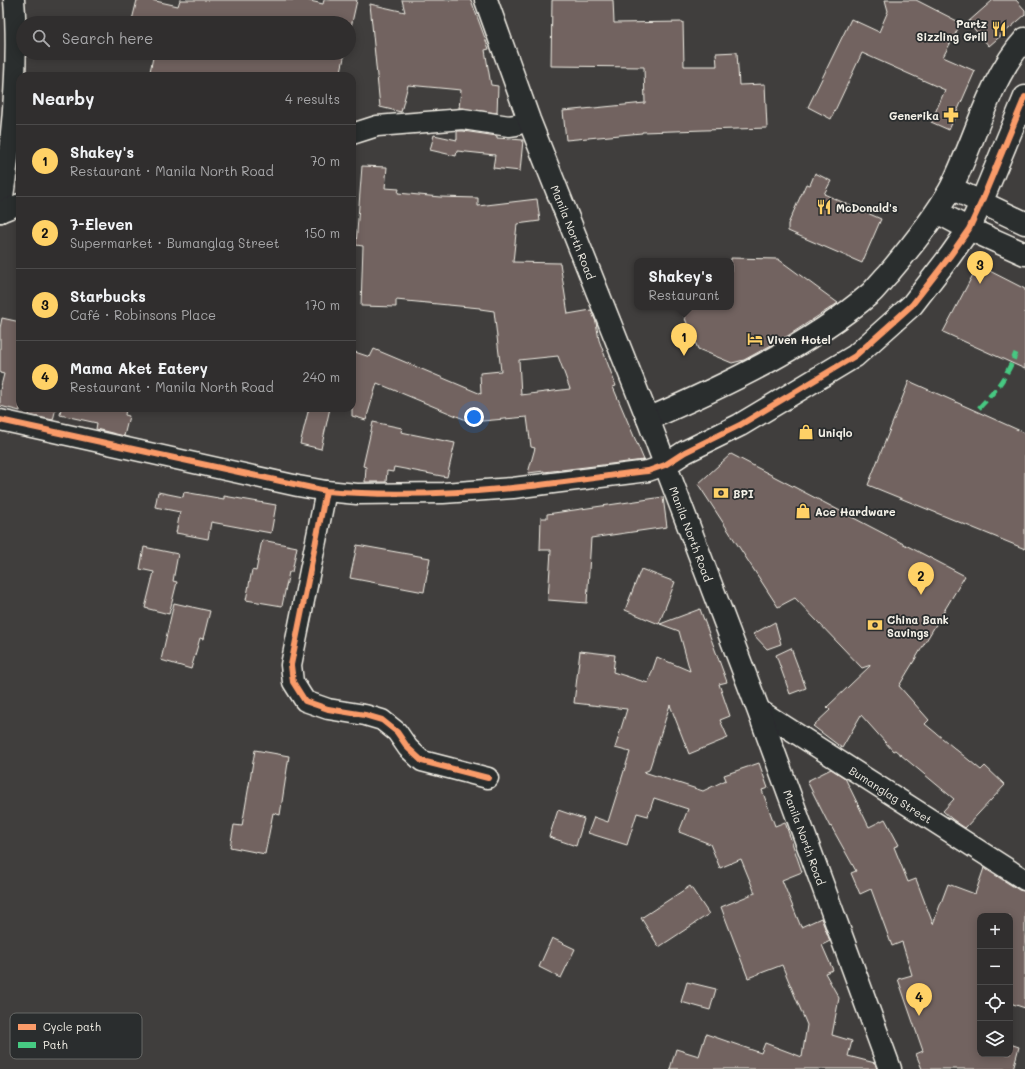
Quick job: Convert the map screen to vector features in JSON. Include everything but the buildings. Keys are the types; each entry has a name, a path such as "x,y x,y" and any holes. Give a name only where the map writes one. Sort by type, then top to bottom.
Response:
{"main road":[{"name":"Manila North Road","path":"486,0 529,120 648,419 758,709 888,1067"},
{"path":"648,419 736,377 821,331 872,292 905,254 937,212 951,188 1001,74 1025,40"},
{"path":"665,465 685,452 740,425 854,356 912,304 950,256 969,229 1025,97"},
{"path":"951,188 1025,223"},
{"path":"937,212 969,229 1025,254"}],"street":[{"path":"14,0 16,37"},
{"path":"16,72 17,60"},
{"path":"0,212 4,191 16,76"},
{"path":"356,133 377,126 393,124 463,119 509,126 529,120"},
{"path":"0,212 16,206"},
{"path":"0,420 326,491 357,494 443,493 513,488 648,471 665,465"},
{"path":"326,491 291,665 293,682 298,692 305,701 310,703 328,709 366,715 382,720 397,732 408,748 422,761 488,778"},
{"name":"Bumanglag Street","path":"758,709 1025,880"}],"marked path":[{"path":"979,408 1000,383 1009,369 1016,353"}],"cycle path":[{"path":"0,420 326,491 349,493 419,494 466,492 529,486 648,471 665,465 685,452 740,425 855,356 912,305 969,229 1025,97"},
{"path":"326,491 291,665 293,682 305,701 328,709 365,715 382,720 397,732 408,748 422,761 488,778"}],"place":[{"name":"Partz Sizzling Grill","path":"999,29"},
{"name":"Generika","path":"951,115"},
{"name":"McDonald's","path":"824,207"},
{"name":"Starbucks","path":"980,284"},
{"name":"Viven Hotel","path":"755,339"},
{"name":"Shakey's","path":"684,356"},
{"name":"Uniqlo","path":"806,432"},
{"name":"BPI","path":"721,493"},
{"name":"Ace Hardware","path":"803,511"},
{"name":"7-Eleven","path":"921,595"},
{"name":"China Bank Savings","path":"875,625"},
{"name":"Mama Aket Eatery","path":"919,1016"}]}
